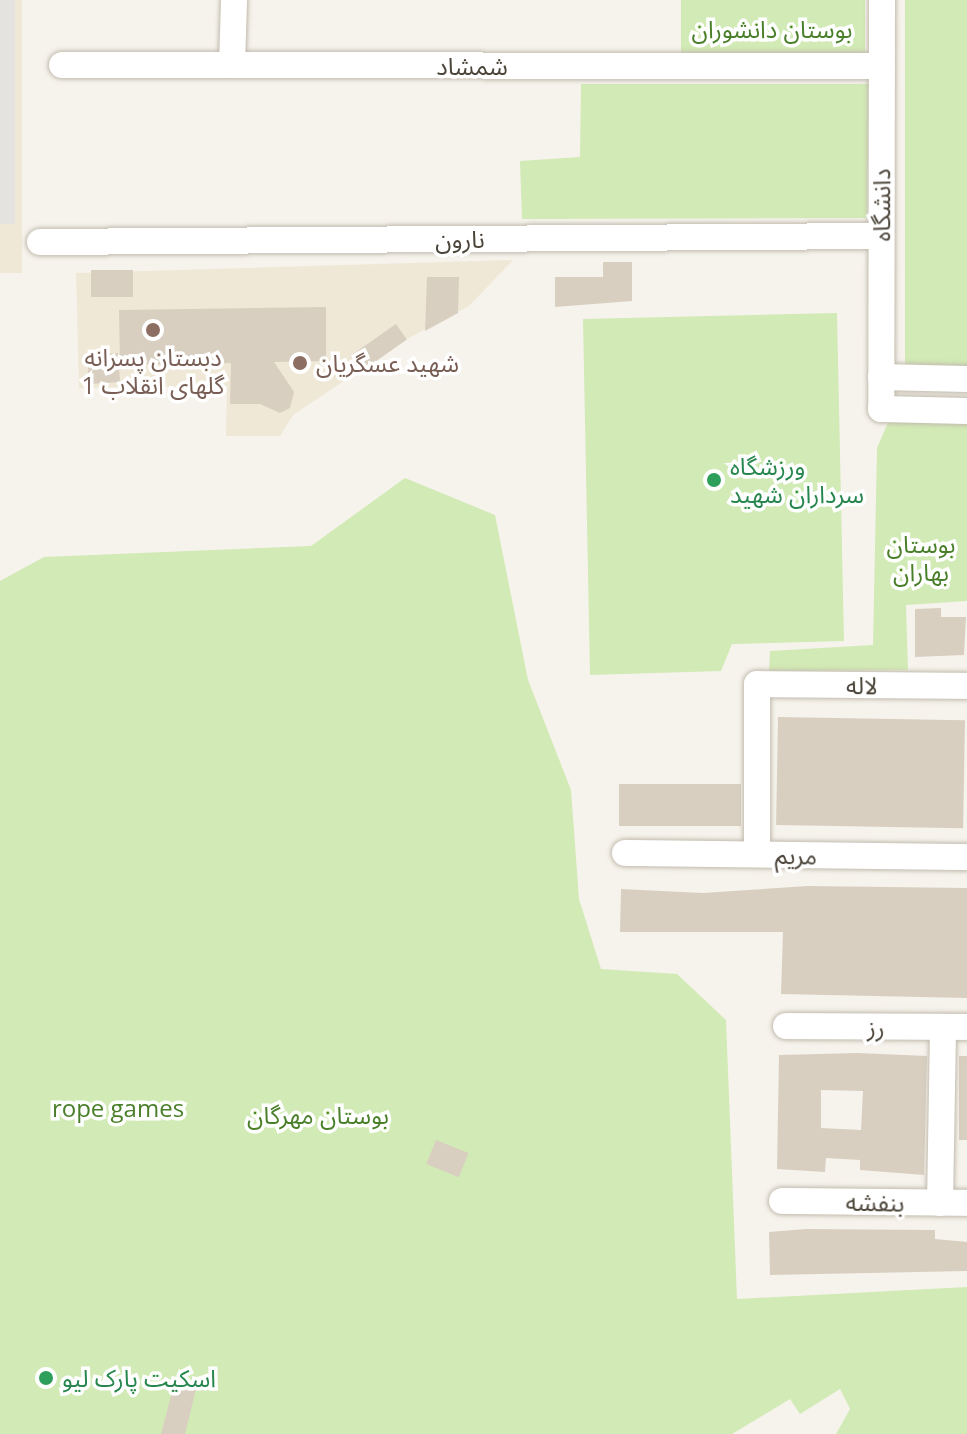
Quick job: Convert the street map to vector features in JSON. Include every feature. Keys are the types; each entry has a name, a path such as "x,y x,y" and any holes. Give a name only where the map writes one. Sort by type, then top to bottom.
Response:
{"street":[{"path":"232,65 234,0"},
{"name":"دانشگاه","path":"882,0 881,409 967,411"},
{"name":"شمشاد","path":"62,65 882,66"},
{"name":"نارون","path":"40,242 881,236"},
{"path":"881,377 967,379"},
{"name":"لاله","path":"757,854 757,684 967,686"},
{"name":"مریم","path":"625,853 967,857"},
{"name":"رز","path":"786,1026 955,1027"},
{"path":"940,1203 955,1027"},
{"name":"بنفشه","path":"782,1201 967,1203"}],"shaded area":[{"path":"0,0 22,0 22,273 0,273"},
{"path":"0,0 15,0 15,224 0,224"},
{"name":"شهید عسگریان","path":"513,260 469,306 407,339 293,415 280,436 226,436 227,386 79,388 76,273"}],"green space":[{"name":"بوستان دانشوران","path":"681,0 865,0 865,57 681,57"},
{"path":"905,0 967,0 967,368 905,368"},
{"path":"581,84 869,84 867,218 522,219 520,161 580,157"},
{"name":"ورزشگاه سرداران شهید","path":"837,313 844,641 732,644 721,671 590,675 583,319"},
{"name":"بوستان بهاران","path":"890,418 967,421 967,601 906,605 908,670 769,671 770,651 873,645 877,448"},
{"name":"بوستان مهرگان","path":"405,478 495,515 528,680 571,790 579,899 601,969 677,974 726,1020 737,1299 967,1287 967,1434 836,1434 850,1409 840,1389 800,1414 790,1399 732,1434 0,1434 0,581 44,557 311,546"}],"building":[{"path":"603,262 632,262 632,301 555,307 555,277 603,277"},
{"path":"91,270 133,270 133,297 91,297"},
{"path":"427,277 459,277 458,313 425,331"},
{"path":"326,307 326,361 274,362 294,392 290,408 280,413 260,404 230,404 231,363 120,365 119,310"},
{"path":"396,324 407,340 361,372 350,356"},
{"path":"118,353 120,382 89,384 87,355"},
{"path":"941,608 941,617 966,617 964,655 915,657 915,609"},
{"path":"778,717 965,720 963,828 776,825"},
{"path":"619,784 741,784 741,826 619,826"},
{"path":"808,886 967,888 967,998 781,994 783,932 620,932 621,889 703,893"},
{"path":"858,1053 927,1056 924,1175 860,1170 860,1160 826,1158 825,1172 777,1169 779,1055","holes":["821,1090 863,1091 861,1130 821,1128"]},
{"path":"959,1056 967,1056 967,1140 959,1140"},
{"path":"436,1140 468,1153 459,1177 426,1164"},
{"path":"806,1229 935,1230 935,1239 967,1242 967,1271 770,1275 769,1232"},
{"path":"174,1384 196,1389 185,1434 161,1434"}],"place":[{"name":"دبستان پسرانه گلهای انقلاب 1","path":"153,330"},
{"name":"شهید عسگریان","path":"300,363"},
{"name":"ورزشگاه سرداران شهید","path":"714,480"},
{"name":"اسکیت پارک لیو","path":"46,1378"}],"park label":[{"name":"rope games","path":"118,1108"}]}
